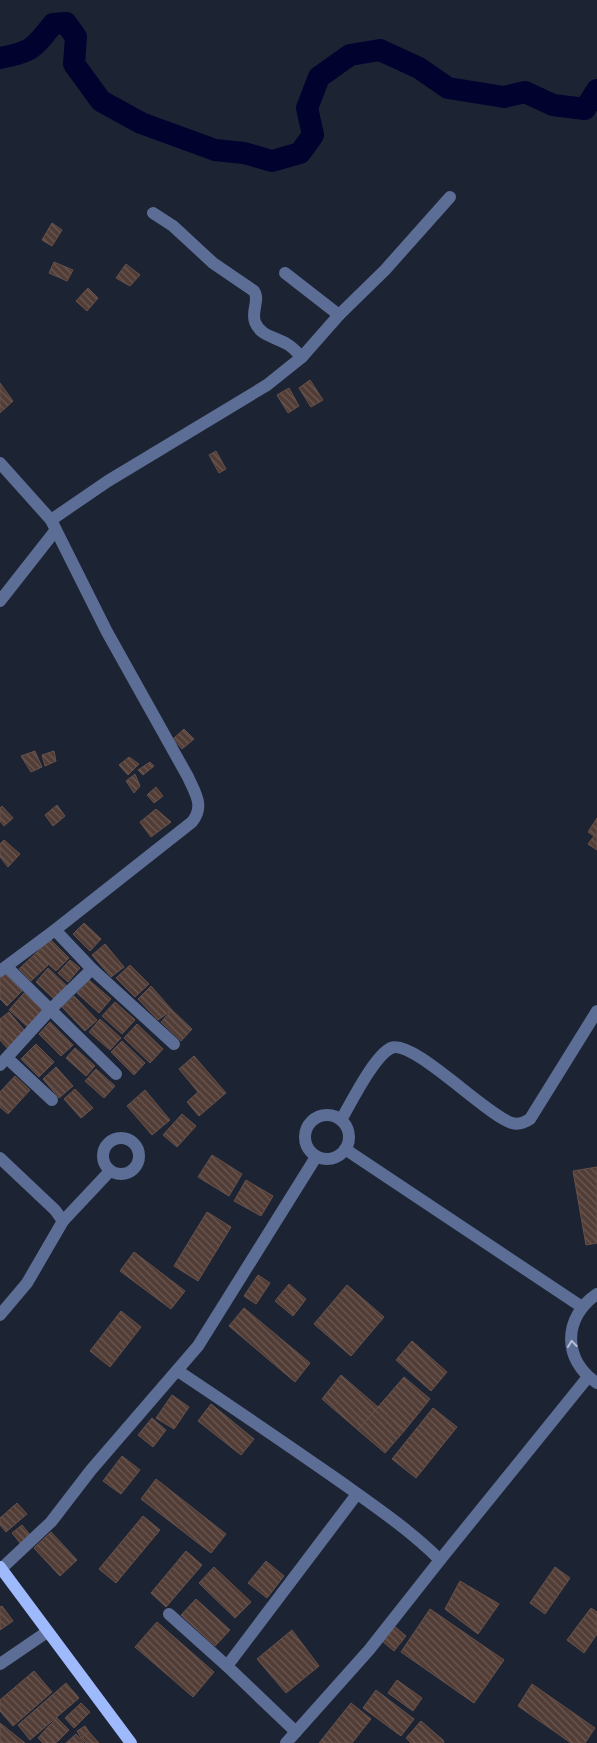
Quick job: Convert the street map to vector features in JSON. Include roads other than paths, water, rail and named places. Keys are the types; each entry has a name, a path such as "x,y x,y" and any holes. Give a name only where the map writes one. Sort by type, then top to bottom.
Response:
{"main road":[{"path":"1,1568 131,1743"}],"street":[{"path":"0,601 53,526 108,481 267,385 302,357 339,315 385,270 450,198"},
{"path":"154,213 173,226 213,263 254,290 257,296 253,315 255,324 265,334 289,345 302,357"},
{"path":"285,273 339,315"},
{"path":"0,463 53,526 107,632 188,777 198,799 198,815 192,822 4,969 50,1010 116,1074"},
{"path":"55,930 92,969 174,1044"},
{"path":"52,1100 3,1061 50,1010 92,969"},
{"path":"341,1120 381,1056 391,1048 396,1047 405,1050 442,1072 503,1119 511,1123 525,1123 530,1119 597,1011"},
{"path":"324,1115 330,1115 341,1120 349,1134 349,1142 346,1149 332,1159 316,1157 307,1148 305,1142 308,1125 324,1115"},
{"path":"346,1149 582,1307"},
{"path":"1,1568 51,1522 91,1470 178,1371 203,1338 316,1157"},
{"path":"0,1158 55,1210 63,1221"},
{"path":"0,1315 26,1283 63,1221 110,1171"},
{"path":"286,1743 369,1650 440,1560 593,1380 577,1364 571,1345 573,1325 582,1307 597,1294"},
{"path":"178,1371 277,1437 357,1494 417,1539 440,1560"},
{"path":"227,1666 357,1494"},
{"path":"168,1614 227,1666 296,1732"},
{"path":"0,1664 47,1632"}],"waterway":[{"path":"0,58 26,51 36,44 53,24 66,23 76,37 74,64 101,101 141,123 215,150 244,153 272,161 300,153 313,135 307,108 319,77 350,55 380,50 419,68 448,88 504,97 525,92 553,105 585,109 597,90"}]}
